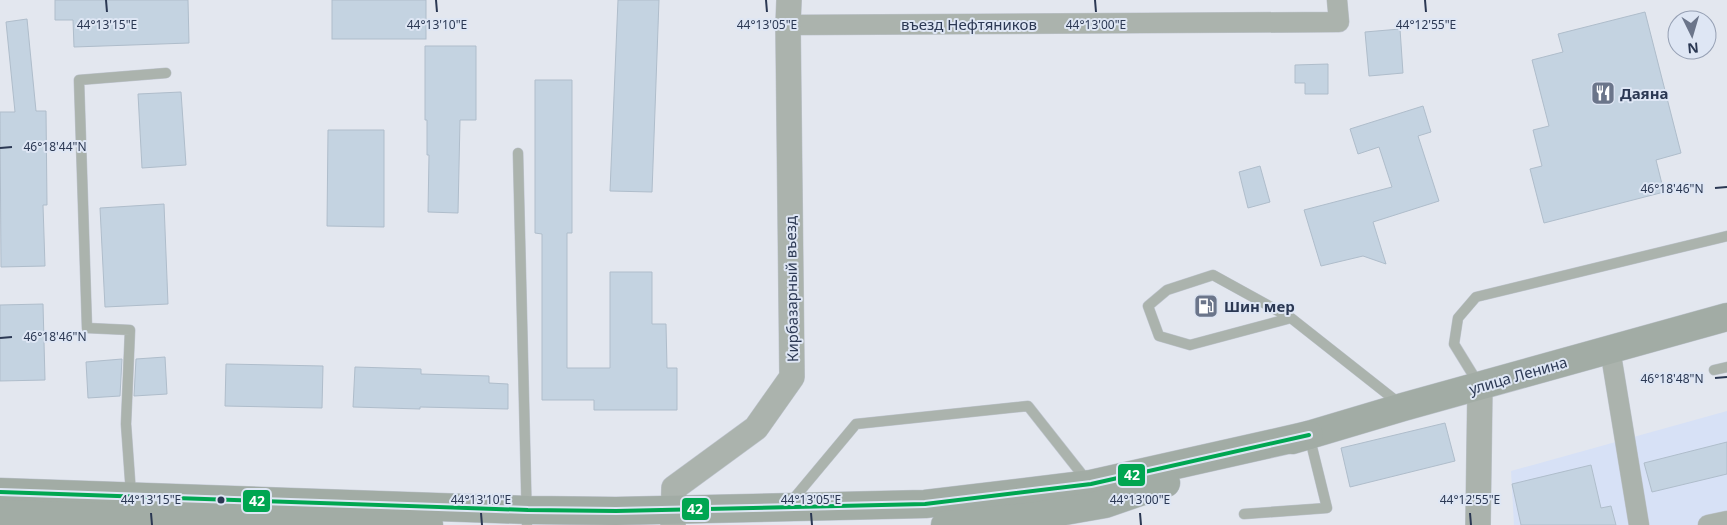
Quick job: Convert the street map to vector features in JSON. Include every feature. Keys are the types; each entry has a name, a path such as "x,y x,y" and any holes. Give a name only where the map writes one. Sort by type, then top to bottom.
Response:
{"main road":[{"name":"улица Ленина","path":"945,525 1036,516 1104,504 1309,435 1727,317"},
{"name":"улица Ленина","path":"0,492 132,495 527,517 673,517 786,508 925,504 1091,484 1309,435"},
{"path":"0,514 310,524 429,525"}],"street":[{"name":"Кирбазарный въезд","path":"673,517 674,488 756,428 792,377 789,0"},
{"name":"въезд Нефтяников","path":"788,25 1339,22 1337,0"},
{"path":"1610,349 1639,525"},
{"path":"1478,525 1480,386"},
{"path":"1708,525 1727,521"}],"lane":[{"path":"132,495 126,424 130,330 87,328 79,80 166,73"},
{"path":"518,153 527,517"},
{"path":"1480,386 1454,344 1458,318 1476,298 1727,236"},
{"path":"1291,318 1190,345 1159,336 1148,306 1168,290 1213,274 1291,318 1403,407"},
{"path":"1714,370 1727,367"},
{"path":"786,508 856,424 1028,406 1091,484"},
{"path":"1244,514 1327,508 1309,435"}],"shaded area":[{"path":"1727,411 1727,525 1514,525 1511,471"}],"building":[{"path":"55,0 188,0 189,43 74,47 73,20 55,20"},
{"path":"332,0 426,0 426,39 332,39"},
{"path":"618,0 659,0 652,192 610,191"},
{"name":"Даяна","path":"1645,12 1681,153 1656,160 1664,192 1544,223 1530,169 1542,166 1533,130 1549,126 1532,60 1563,52 1558,34"},
{"path":"27,19 36,111 46,111 47,205 43,205 45,266 1,267 0,112 15,112 6,22"},
{"path":"1400,29 1403,73 1369,76 1365,32"},
{"path":"425,46 476,46 476,120 460,120 458,213 428,212 429,155 427,155 427,120 425,120"},
{"path":"1328,64 1328,94 1305,94 1305,83 1295,83 1295,65"},
{"path":"535,80 572,80 572,233 567,233 567,368 610,368 610,272 652,272 652,324 666,324 667,368 677,368 677,410 594,410 594,400 542,400 542,234 535,233"},
{"path":"181,92 186,165 142,168 138,94"},
{"path":"1423,106 1431,132 1418,136 1439,201 1373,222 1386,264 1363,256 1321,266 1304,210 1392,187 1379,147 1358,154 1350,129"},
{"path":"328,130 384,130 384,227 327,226"},
{"path":"1260,166 1270,202 1248,208 1239,172"},
{"path":"164,204 168,304 105,307 100,208"},
{"path":"43,304 45,380 0,381 0,305"},
{"path":"165,357 167,394 134,396 136,359"},
{"path":"122,359 120,396 88,398 86,362"},
{"path":"226,364 323,366 322,408 225,406"},
{"path":"355,367 421,369 421,374 489,376 489,383 508,384 508,409 353,407"},
{"path":"1445,423 1455,461 1350,487 1341,448"},
{"path":"1727,442 1727,474 1652,492 1644,463"},
{"path":"1591,465 1601,508 1611,506 1616,525 1521,525 1512,484"}],"transit line":[{"name":"42","path":"0,492 528,510 616,511 925,504 1091,484 1309,435"}],"place":[{"name":"Даяна","path":"1603,93"},
{"name":"Шин мер","path":"1206,306"}]}
